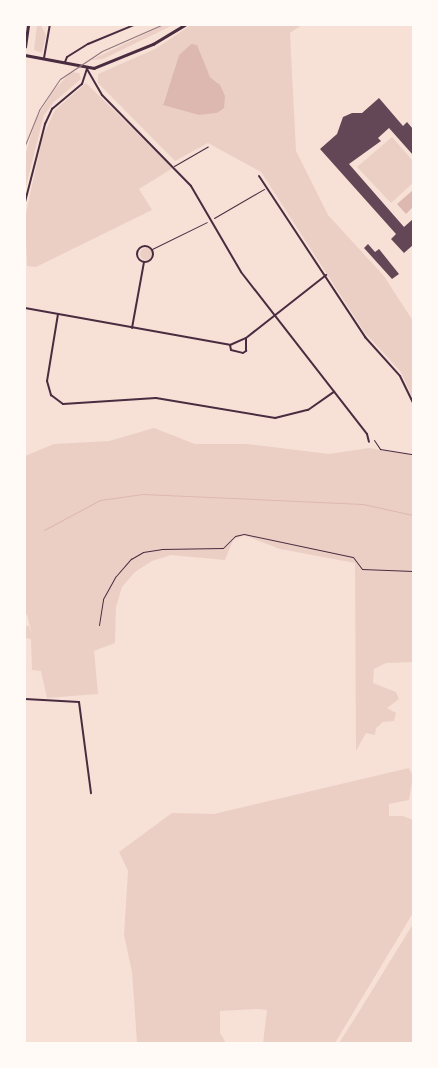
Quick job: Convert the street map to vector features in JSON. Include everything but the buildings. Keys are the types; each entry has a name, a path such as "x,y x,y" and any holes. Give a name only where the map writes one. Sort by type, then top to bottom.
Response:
{"street":[{"path":"25,47 28,25"},
{"path":"44,58 50,25"},
{"path":"65,62 67,57 88,44 134,25"},
{"path":"25,55 65,62 87,69 153,44 185,25"},
{"path":"87,69 102,95 174,166 200,198 242,272 334,392 369,442"},
{"path":"25,202 45,124 52,109 82,84 87,69"},
{"path":"259,176 326,275 365,337 400,376 413,404"},
{"path":"139,249 152,249 153,258 144,262 137,255 139,249"},
{"path":"132,328 144,262"},
{"path":"25,308 230,345 246,338 326,275"},
{"path":"58,314 47,381 51,395 63,404 156,398 275,418 308,410 334,392"},
{"path":"230,345 231,350 243,353 246,351 246,338"},
{"path":"25,699 80,702 90,793"}],"lane":[{"path":"174,166 208,146"}],"path":[{"path":"214,218 267,188"},
{"path":"152,249 210,220"},
{"path":"374,440 380,449 413,454"},
{"path":"99,625 103,599 116,576 132,559 143,552 161,549 223,548 235,536 244,534 353,557 362,569 413,572"}],"shaded area":[{"path":"37,25 41,25 46,35 42,53 34,50"},
{"path":"164,25 173,25 103,59 91,60"},
{"path":"191,25 302,25 290,33 296,151 328,215 384,276 413,321 413,399 401,372 365,333 261,172 208,143 175,161 98,83 98,74 155,49","holes":["191,44 210,77 218,83 217,113 199,115 163,104 179,55"]},
{"path":"191,44 197,45 210,77 220,85 225,96 224,108 217,113 199,115 163,105 179,55"},
{"path":"71,72 79,73 81,79 54,102 44,115 25,190 25,155 36,119 54,90"},
{"path":"86,83 173,168 139,189 152,210 36,267 27,266 25,217 43,136 55,110"},
{"path":"392,137 413,161 413,183 391,203 357,167"},
{"path":"413,190 413,207 406,214 397,204"},
{"path":"146,248 152,254 146,260 140,254"},
{"path":"154,428 195,444 247,444 329,454 369,448 413,455 413,662 386,663 374,669 373,683 396,692 399,699 387,708 396,713 394,721 383,722 376,728 375,735 366,733 356,751 355,563 280,549 244,535 233,540 225,560 171,555 152,561 135,572 122,587 116,607 115,643 94,651 98,694 47,698 41,671 32,670 31,639 25,638 25,626 29,626 32,634 27,615 25,614 25,456 54,444 109,441"},
{"path":"409,768 413,776 409,800 389,804 389,816 403,816 413,820 413,913 335,1043 263,1043 267,1010 256,1009 220,1011 220,1033 226,1043 137,1043 132,972 124,935 128,871 119,852 172,813 214,814"},
{"path":"413,924 413,1043 339,1043 355,1018"}],"waterway":[{"path":"44,530 100,500 143,494 363,504 413,515"}],"railway":[{"path":"25,145 39,110 60,79 102,51 161,25"}]}
